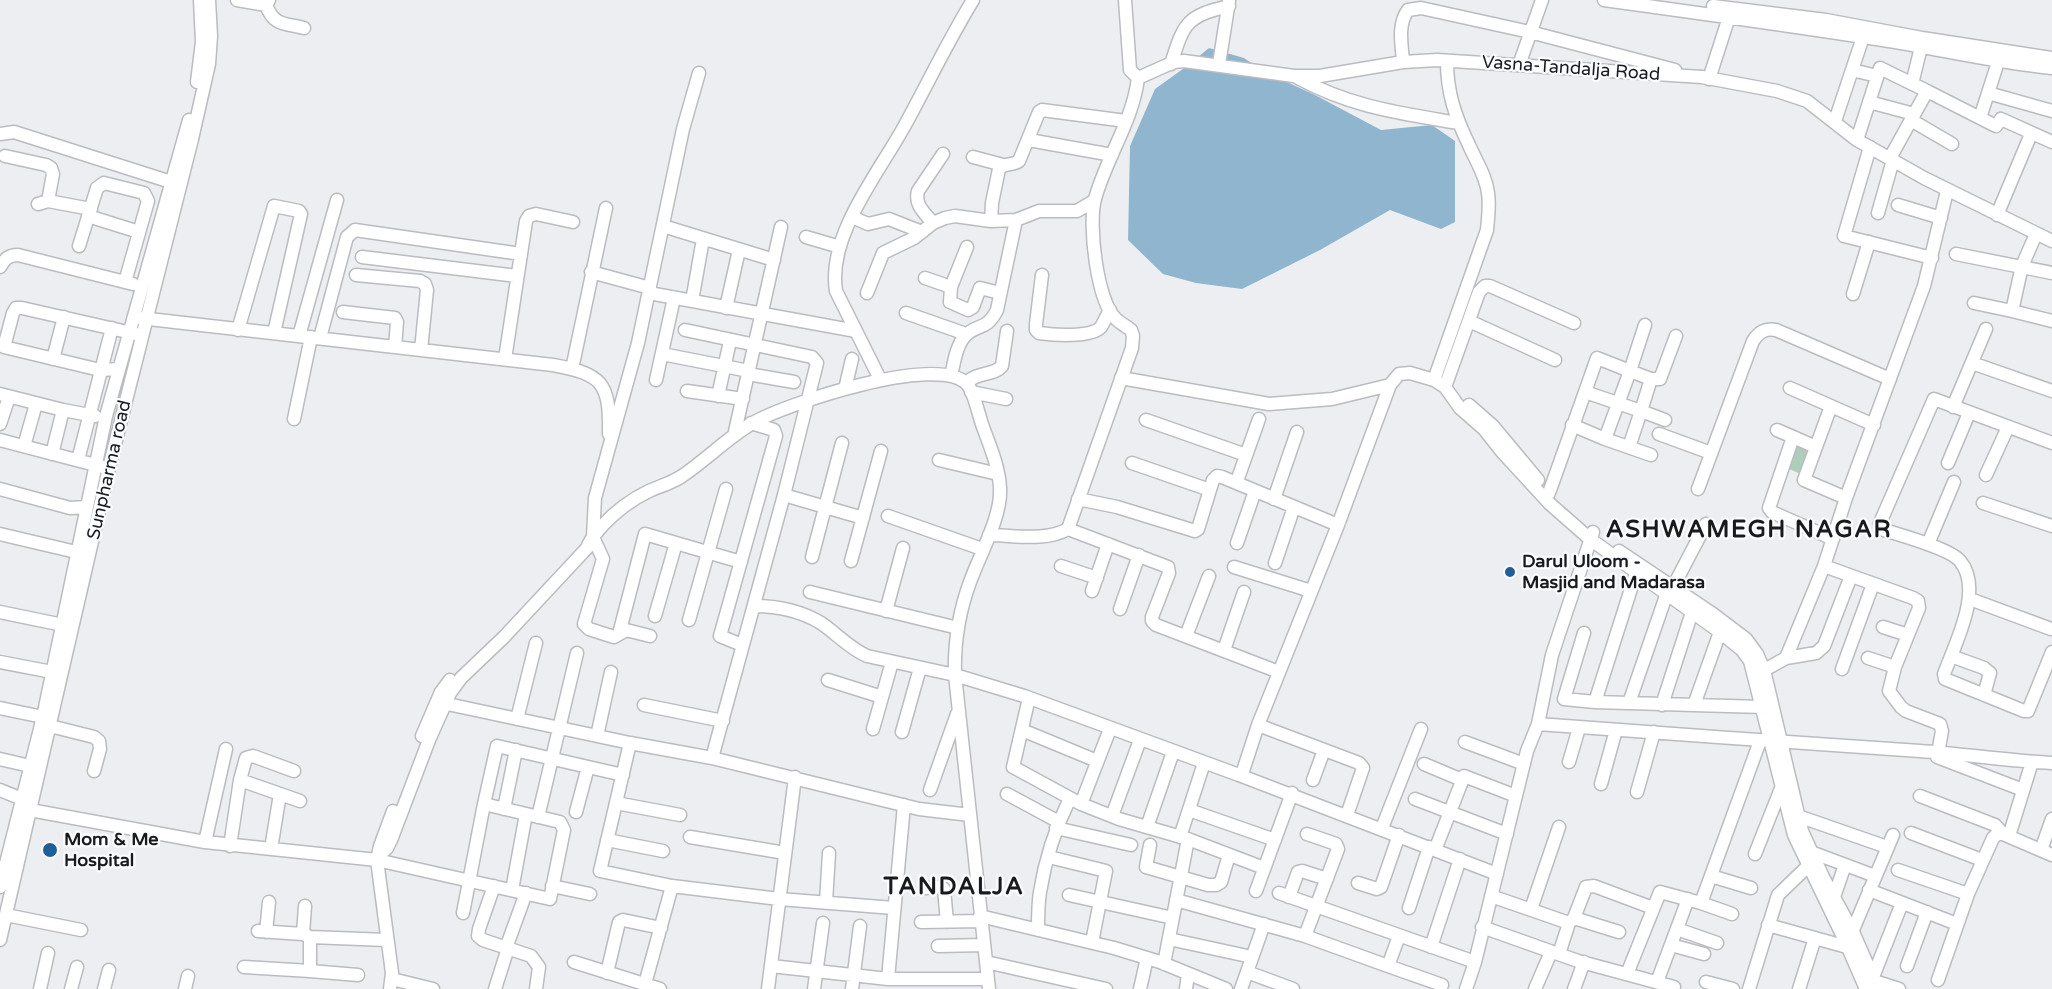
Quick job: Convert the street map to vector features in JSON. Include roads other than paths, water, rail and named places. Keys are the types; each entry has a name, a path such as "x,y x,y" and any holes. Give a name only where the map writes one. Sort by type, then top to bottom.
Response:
{"street":[{"name":"Sunpharma road","path":"0,940 6,915 9,858 30,810 46,722 52,672 106,416 189,120 200,66 202,42 200,0"},
{"name":"Sunpharma road","path":"0,887 30,766 46,722 209,64 209,0"},
{"path":"237,0 268,2 271,17 275,21 304,28"},
{"path":"880,379 836,291 834,277 836,257 852,217 905,126 952,34 973,0"},
{"path":"989,535 1047,536 1060,534 1068,529 1132,348 1131,330 1112,314 1099,283 1094,258 1094,201 1125,121 1133,108 1138,78 1130,70 1125,0"},
{"path":"1403,62 1401,24 1406,0"},
{"path":"1519,65 1542,0"},
{"path":"1604,0 1863,37 1998,62 2052,68"},
{"path":"1658,0 1721,4 2052,58"},
{"path":"1171,64 1181,33 1192,20 1202,12 1229,3 1219,64"},
{"path":"1402,17 1408,10 1421,8 1530,32 1706,78 1729,17"},
{"path":"1835,121 1863,37"},
{"path":"1912,84 1921,47"},
{"name":"Vasna-Tandalja Road","path":"1138,78 1171,64 1185,61 1294,76 1320,76 1403,62 1447,61 1706,78 1777,91 1807,102 1835,121 1857,140 1947,190 2052,241"},
{"path":"1434,380 1487,230 1489,213 1488,191 1481,169 1458,123 1449,96 1447,61"},
{"path":"1980,118 1998,62"},
{"path":"1857,140 1880,68 1996,126 2001,119 2052,142"},
{"path":"1852,70 1877,76"},
{"path":"650,636 626,630 614,637 589,629 584,624 603,558 591,539 595,498 623,401 683,129 699,73"},
{"path":"1294,76 1314,87 1368,107 1458,123"},
{"path":"1878,213 1891,159 1927,91"},
{"path":"1988,93 2052,111"},
{"path":"1869,102 1912,117 1952,144"},
{"path":"973,157 1002,165 1019,161 1039,112 1042,110 1125,121"},
{"path":"0,134 14,132 171,182"},
{"path":"1997,215 2031,134"},
{"path":"1029,140 1112,155"},
{"path":"1870,147 1844,236 1932,258"},
{"path":"933,224 917,203 916,198 918,191 943,154"},
{"path":"5,156 51,168 53,174 43,203 89,213 139,232"},
{"path":"991,221 992,203 999,169 1002,165"},
{"path":"79,246 97,188 104,183 144,193 148,201 125,282"},
{"path":"1786,658 1824,566 1846,498 1915,311 1932,258 1947,190"},
{"path":"294,419 337,200"},
{"path":"867,293 883,252 933,224 955,216 991,221 1016,220 1039,211 1077,211 1094,201"},
{"path":"1898,205 1941,218"},
{"path":"238,330 274,206 299,211 301,214 274,333"},
{"path":"572,369 606,208"},
{"path":"505,359 529,216 536,214 573,222"},
{"path":"852,217 868,224 889,219 922,232"},
{"path":"951,376 957,353 966,334 991,321 996,310 1016,220"},
{"path":"663,226 774,260"},
{"path":"734,436 781,227"},
{"path":"310,337 347,237 355,230 521,254"},
{"path":"2012,311 2022,266 2036,234"},
{"path":"806,237 840,247"},
{"path":"692,301 703,238"},
{"path":"1853,294 1869,242"},
{"path":"967,247 951,287 950,302 968,309 973,307 980,288 1000,293"},
{"path":"726,308 739,250"},
{"path":"1956,254 2052,273"},
{"path":"0,266 5,259 18,255 142,285"},
{"path":"362,257 518,276"},
{"path":"591,272 674,298 856,331"},
{"path":"356,275 420,281 425,284 427,290 421,350"},
{"path":"1042,275 1036,324 1039,333 1081,335 1091,333 1100,329 1112,314"},
{"path":"925,278 951,287"},
{"path":"1447,391 1468,321 1479,292 1485,286 1490,286 1574,323"},
{"path":"656,380 674,298"},
{"path":"1974,303 2052,321"},
{"path":"119,369 100,370 4,347 16,308 142,336"},
{"path":"342,312 395,318 397,322 395,347"},
{"path":"906,313 966,334"},
{"path":"53,359 64,317"},
{"path":"133,317 505,359 582,370 594,377 603,387 609,414 608,448"},
{"path":"1468,321 1555,360"},
{"path":"1605,440 1645,326"},
{"path":"78,460 112,328"},
{"path":"1953,407 1986,329"},
{"path":"685,330 816,359 808,401 784,495 712,758"},
{"path":"1698,489 1752,341 1758,333 1765,330 1776,330 1890,379"},
{"path":"771,966 854,975 886,982 988,984 954,652 968,585 999,506 1000,489 998,474 968,388 972,377 999,370 1002,366 1007,331"},
{"path":"1549,493 1597,358 1651,379 1659,379 1676,336"},
{"path":"718,396 730,341"},
{"path":"662,354 794,382"},
{"path":"845,389 852,358"},
{"path":"1972,363 2052,391"},
{"path":"1239,775 1243,771 1258,725 1338,525 1389,385 1399,374 1410,373 1434,380 1463,400 1493,426 1549,493 1592,535 1636,573 1713,614 1746,639 1757,654 1763,707 1782,786 1794,818 1834,897 1849,941"},
{"path":"433,989 391,984 377,859 387,827 441,703 441,692 459,668 521,609 583,543 591,539 618,509 683,475 751,423 845,389 880,379 916,375 951,376 968,388 1006,399"},
{"path":"1121,378 1269,404 1332,399 1389,385"},
{"path":"1629,447 1651,379"},
{"path":"1790,388 1874,425"},
{"path":"687,391 743,399"},
{"path":"1447,391 1460,408 1484,429 1549,503 1592,535 1612,546 1670,590 1692,612 1742,650 1759,673 1771,742 1794,818 1798,845 1873,984 1899,989"},
{"path":"1585,392 1665,420"},
{"path":"0,424 5,396 90,416 106,416"},
{"path":"2052,443 1934,399 1880,523 1884,530 1928,544 1959,559 1967,572 1970,599 1944,674 1946,679 2028,711 2052,652"},
{"path":"24,447 36,404"},
{"path":"1832,406 1804,480 1846,498"},
{"path":"52,454 63,410"},
{"path":"1948,463 1969,413"},
{"path":"1237,482 1259,419"},
{"path":"1146,420 1246,455"},
{"path":"742,645 720,636 776,436 774,430 751,423"},
{"path":"1572,425 1605,440 1651,455"},
{"path":"1986,475 2008,427"},
{"path":"1777,430 1816,447"},
{"path":"1275,499 1297,432"},
{"path":"1659,434 1711,453"},
{"path":"1793,436 1769,508 1772,512 1833,539"},
{"path":"0,440 109,468"},
{"path":"812,558 842,443"},
{"path":"851,561 881,451"},
{"path":"939,460 998,474"},
{"path":"1132,463 1210,490"},
{"path":"1078,499 1118,507 1195,531 1198,529 1210,490 1217,476 1237,482 1338,525"},
{"path":"1928,544 1954,482"},
{"path":"0,489 70,508 86,507"},
{"path":"689,620 726,489"},
{"path":"1237,543 1255,491"},
{"path":"784,495 862,518"},
{"path":"595,498 608,508 618,509"},
{"path":"1983,503 2052,526"},
{"path":"1275,563 1294,507"},
{"path":"888,516 982,549"},
{"path":"1629,703 1670,590 1706,524"},
{"path":"1068,529 1166,565 1170,570 1152,621 1156,625 1279,672"},
{"path":"0,534 76,552"},
{"path":"619,633 645,534 741,562"},
{"path":"1466,989 1475,962 1524,764 1538,724 1552,655 1592,535"},
{"path":"655,616 676,543"},
{"path":"1092,591 1108,544"},
{"path":"886,611 903,548"},
{"path":"1120,609 1139,555"},
{"path":"1061,566 1096,578"},
{"path":"1824,566 1918,601 1919,608 1895,667 1889,691 1906,711 1940,724 1942,731 1938,753"},
{"path":"1234,567 1311,591"},
{"path":"1595,702 1636,573"},
{"path":"1186,636 1209,576"},
{"path":"1759,673 1786,658 1816,653 1824,646 1851,576"},
{"path":"1842,669 1874,584"},
{"path":"810,592 958,628"},
{"path":"1224,650 1244,592"},
{"path":"1970,599 2052,629 2052,622"},
{"path":"754,606 797,611 822,624 854,650 867,656 955,675 1029,698 1173,752 1292,793 1497,874"},
{"path":"0,612 63,625"},
{"path":"1662,705 1692,612"},
{"path":"1883,627 1908,635"},
{"path":"1694,705 1720,632"},
{"path":"1584,633 1564,699 1662,705 1763,707"},
{"path":"517,719 537,643"},
{"path":"512,890 532,815 551,759 577,653"},
{"path":"1951,656 1984,668 1990,673 1984,695"},
{"path":"1868,658 1895,667"},
{"path":"0,662 52,672"},
{"path":"873,729 892,662"},
{"path":"902,732 921,668"},
{"path":"597,736 611,672"},
{"path":"828,680 882,697"},
{"path":"1029,698 1013,767 1076,801 1112,816 1184,838 1264,868"},
{"path":"441,703 630,744 712,758 919,809 970,815"},
{"path":"644,705 723,721"},
{"path":"0,708 94,737 99,741 100,749 94,771"},
{"path":"930,790 959,710"},
{"path":"1538,724 1920,751 2052,763"},
{"path":"1258,725 1359,763 1363,768 1347,815"},
{"path":"1569,762 1579,728"},
{"path":"1038,930 1040,892 1058,825 1076,801 1097,761 1110,729"},
{"path":"1382,828 1421,729"},
{"path":"1022,730 1097,761"},
{"path":"1600,784 1616,730"},
{"path":"1637,792 1654,732"},
{"path":"1112,816 1140,740"},
{"path":"1465,742 1524,764"},
{"path":"1701,903 1771,742"},
{"path":"630,744 600,872 672,886 779,899 894,908"},
{"path":"463,913 497,746 622,775"},
{"path":"205,843 226,749"},
{"path":"504,808 516,750"},
{"path":"1313,780 1324,750"},
{"path":"1920,751 2022,790"},
{"path":"1148,827 1173,752"},
{"path":"230,846 240,780 246,758 252,756 294,771"},
{"path":"0,759 30,766"},
{"path":"2006,835 2032,762"},
{"path":"1164,964 1180,878 1189,810 1204,763"},
{"path":"1424,764 1462,780"},
{"path":"576,812 588,767"},
{"path":"1409,908 1432,848 1464,776 1516,795"},
{"path":"768,989 795,777"},
{"path":"240,780 300,801"},
{"path":"1755,854 1782,786"},
{"path":"0,790 22,799"},
{"path":"1256,891 1292,793"},
{"path":"271,849 280,794"},
{"path":"1007,794 1058,825 1131,845"},
{"path":"1920,796 1995,825 2006,835"},
{"path":"1415,799 1507,834"},
{"path":"616,803 680,815"},
{"path":"30,810 205,843 377,859 550,898 564,830 563,825 560,822 484,804"},
{"path":"886,982 904,805"},
{"path":"1189,810 1275,840"},
{"path":"1794,818 1887,847"},
{"path":"1938,980 1968,894 1993,838 1998,834 2006,835 2046,853 2052,819"},
{"path":"1531,909 1559,827"},
{"path":"1911,833 1982,860"},
{"path":"1305,936 1338,849 1336,844 1307,834"},
{"path":"1849,941 1893,835"},
{"path":"1358,883 1377,889 1381,887 1399,836"},
{"path":"690,837 785,853"},
{"path":"608,840 663,851"},
{"path":"1150,845 1146,867 1180,878 1216,885 1221,882 1229,855"},
{"path":"1811,852 1875,876"},
{"path":"826,902 829,853"},
{"path":"1049,857 1106,871 1092,942"},
{"path":"1431,947 1460,860"},
{"path":"1834,897 1845,865"},
{"path":"1749,989 1778,895 1808,866"},
{"path":"1898,870 1968,894"},
{"path":"1327,879 1302,871 1298,872 1284,895 1475,962"},
{"path":"1712,876 1751,888"},
{"path":"1535,989 1571,921 1584,889 1590,885 1653,908"},
{"path":"494,886 478,936 483,940 531,956 537,961 539,973 536,989"},
{"path":"552,886 590,894"},
{"path":"645,984 672,886"},
{"path":"926,888 941,887 946,893 947,922"},
{"path":"1869,890 1957,924"},
{"path":"1627,974 1660,892 1732,914"},
{"path":"495,989 526,893"},
{"path":"1069,895 1173,918"},
{"path":"1491,896 1571,921 1620,932"},
{"path":"1657,982 1688,899"},
{"path":"1176,900 1305,936 1442,985"},
{"path":"269,902 262,931 387,940"},
{"path":"1873,984 1902,903"},
{"path":"305,906 310,971"},
{"path":"1907,966 1927,912"},
{"path":"6,915 81,930"},
{"path":"921,922 981,919 1038,930 1092,942 1146,958 1226,989"},
{"path":"608,973 619,922 622,920 661,928"},
{"path":"814,989 823,923"},
{"path":"1241,989 1264,924"},
{"path":"1768,925 1815,938 1849,941"},
{"path":"852,989 860,926"},
{"path":"1482,927 1555,953 1674,987"},
{"path":"1677,928 1717,943"},
{"path":"1388,966 1399,936"},
{"path":"1799,989 1815,938"},
{"path":"1169,939 1252,957"},
{"path":"938,946 984,945"},
{"path":"1671,945 1704,954"},
{"path":"40,989 48,953"},
{"path":"1140,989 1146,958"},
{"path":"574,962 660,989"},
{"path":"986,962 1106,989"},
{"path":"1574,989 1584,962"},
{"path":"71,989 77,967"},
{"path":"244,968 358,975"},
{"path":"104,989 109,970"},
{"path":"1247,972 1293,989"},
{"path":"1186,989 1188,974"},
{"path":"185,989 188,976"},
{"path":"1706,982 1733,989"}],"water":[{"path":"1209,48 1244,58 1265,72 1381,130 1432,125 1455,141 1455,222 1441,229 1390,210 1320,250 1242,289 1196,283 1163,274 1128,240 1130,146 1155,89"}],"place":[{"name":"Darul Uloom - Masjid and Madarasa","path":"1510,572"},
{"name":"Mom & Me Hospital","path":"50,850"}],"district":[{"name":"ASHWAMEGH NAGAR","path":"1749,531"},
{"name":"TANDALJA","path":"954,888"}]}
